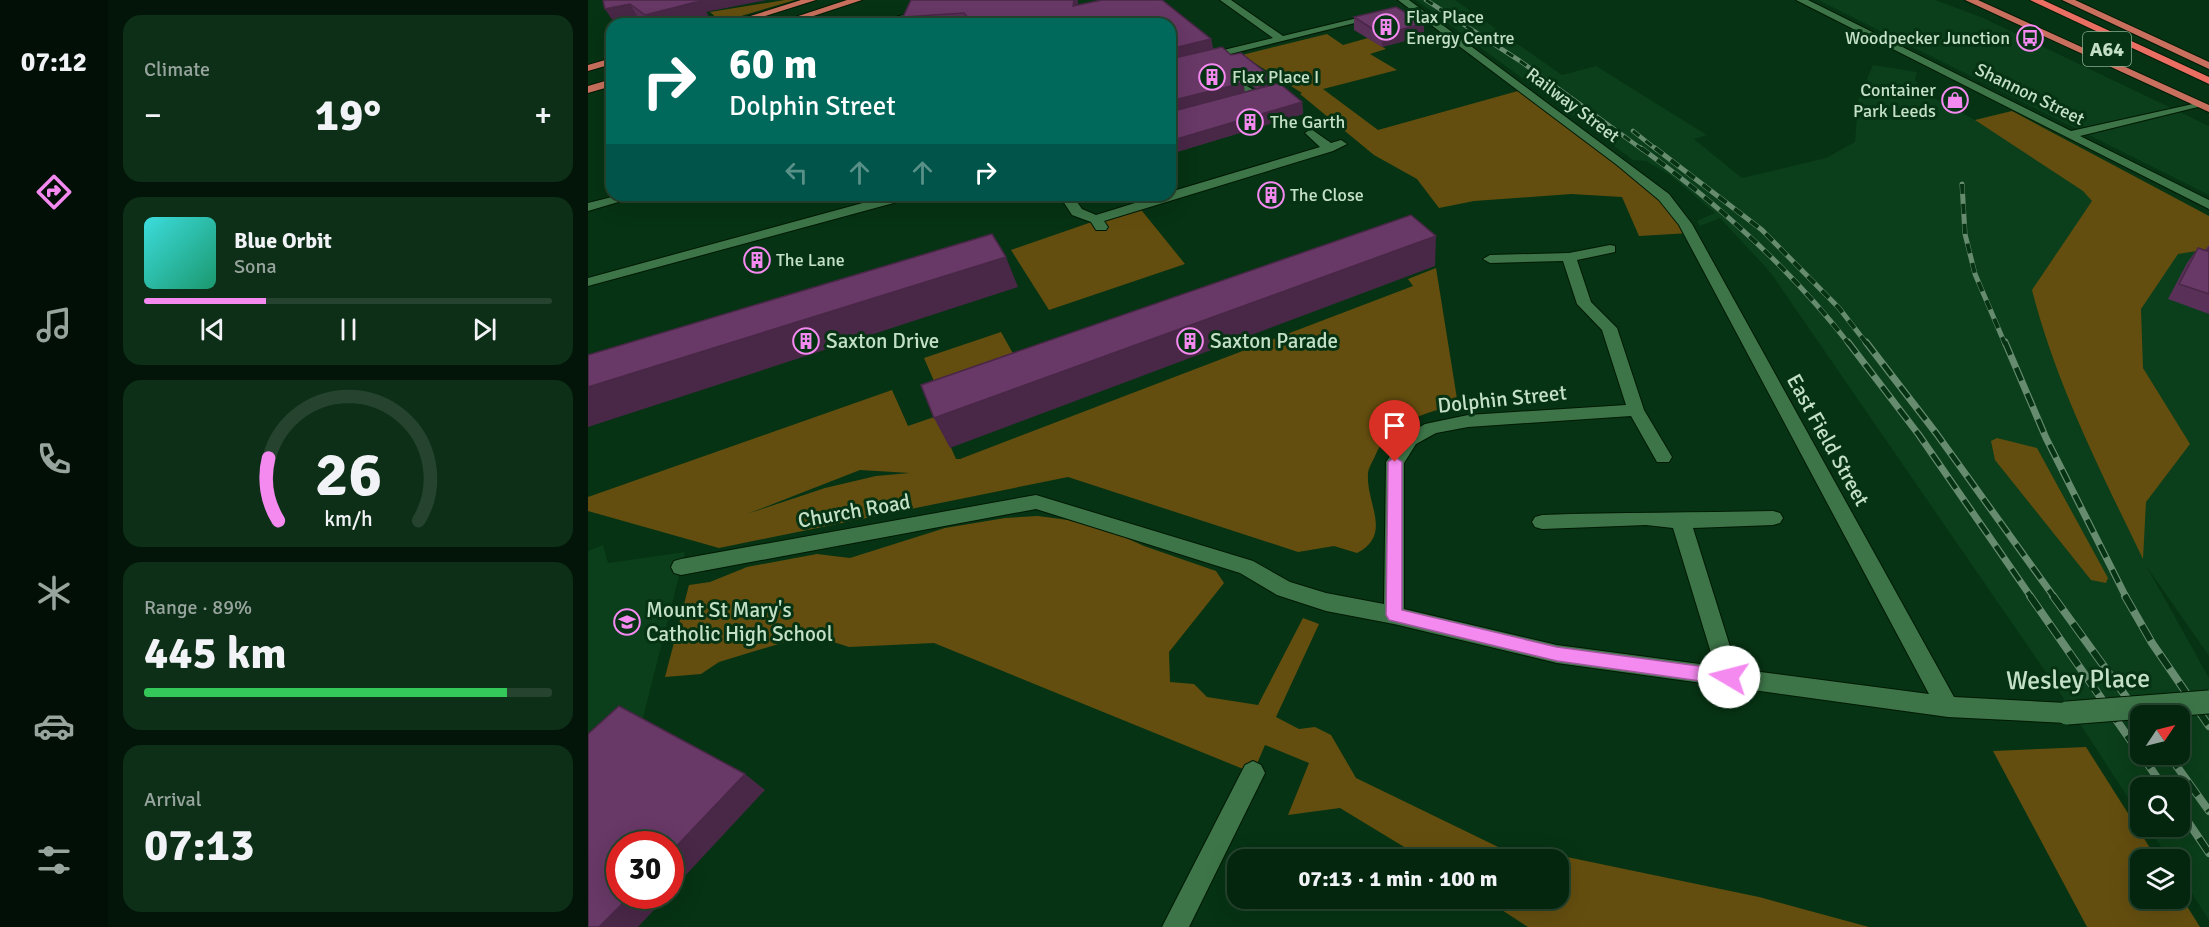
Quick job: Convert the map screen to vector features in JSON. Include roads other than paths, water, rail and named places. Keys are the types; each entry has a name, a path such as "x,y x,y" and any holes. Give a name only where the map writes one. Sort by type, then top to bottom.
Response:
{"highway":[{"path":"750,18 810,0"},
{"path":"798,18 857,0"},
{"path":"1970,0 2003,13 2203,107"},
{"path":"2035,0 2209,81"},
{"name":"A64","path":"2067,0 2209,66"},
{"name":"A64","path":"2075,0 2086,9"},
{"path":"588,69 606,63"},
{"name":"A64","path":"2146,67 2209,97"},
{"path":"588,80 606,74"},
{"path":"588,90 606,84"}],"street":[{"path":"1225,0 1282,40"},
{"name":"Shannon Street","path":"1801,0 2072,134 2209,205"},
{"name":"Railway Street","path":"1407,6 1664,197"},
{"path":"1176,65 1392,13"},
{"path":"1245,88 1251,99 1276,92"},
{"path":"2072,134 2203,107"},
{"path":"1176,198 1335,146 1311,133"},
{"name":"East Field Street","path":"1664,197 1685,224 1948,707"},
{"path":"588,207 612,201"},
{"path":"588,282 885,201"},
{"path":"1069,201 1077,212 1099,223 1166,201"},
{"path":"1490,260 1569,257 1610,249"},
{"path":"1569,257 1584,304 1609,328 1636,410 1663,457"},
{"name":"Dolphin Street","path":"1394,615 1395,462 1410,440 1431,428 1468,421 1636,410"},
{"name":"Wesley Place","path":"1036,502 1246,567 1284,588 1326,602 1394,615 1557,654 1948,707 2067,713 2209,702"},
{"name":"Church Road","path":"681,567 1036,502"},
{"path":"1542,522 1646,518 1681,521 1773,518"},
{"path":"1681,521 1729,677"},
{"path":"1175,927 1253,773"}],"railway":[{"path":"1426,0 1520,61 1643,150"},
{"path":"1633,131 1657,150"},
{"path":"1641,148 1670,169 1752,238 1802,289 1849,344"},
{"path":"1655,148 1762,230 1839,308 1867,344"},
{"path":"1962,184 1965,234 1975,274 2005,344"},
{"path":"1848,342 1919,435 2031,597"},
{"path":"1866,342 1936,433 2054,597"},
{"path":"2005,342 2046,438 2126,597"},
{"path":"2030,596 2130,740"},
{"path":"2053,596 2132,705"},
{"path":"2125,596 2152,643 2209,726"},
{"path":"2148,765 2157,777"},
{"path":"2176,765 2209,811"},
{"path":"2190,825 2209,853"}],"place":[{"name":"Flax Place Energy Centre","path":"1386,27"},
{"name":"Woodpecker Junction","path":"2030,38"},
{"name":"Flax Place I","path":"1212,77"},
{"name":"Container Park Leeds","path":"1955,100"},
{"name":"The Garth","path":"1250,122"},
{"name":"The Close","path":"1271,195"},
{"name":"The Lane","path":"757,260"},
{"name":"Saxton Drive","path":"806,341"},
{"name":"Saxton Parade","path":"1190,341"},
{"name":"Mount St Mary's Catholic High School","path":"627,622"}]}
